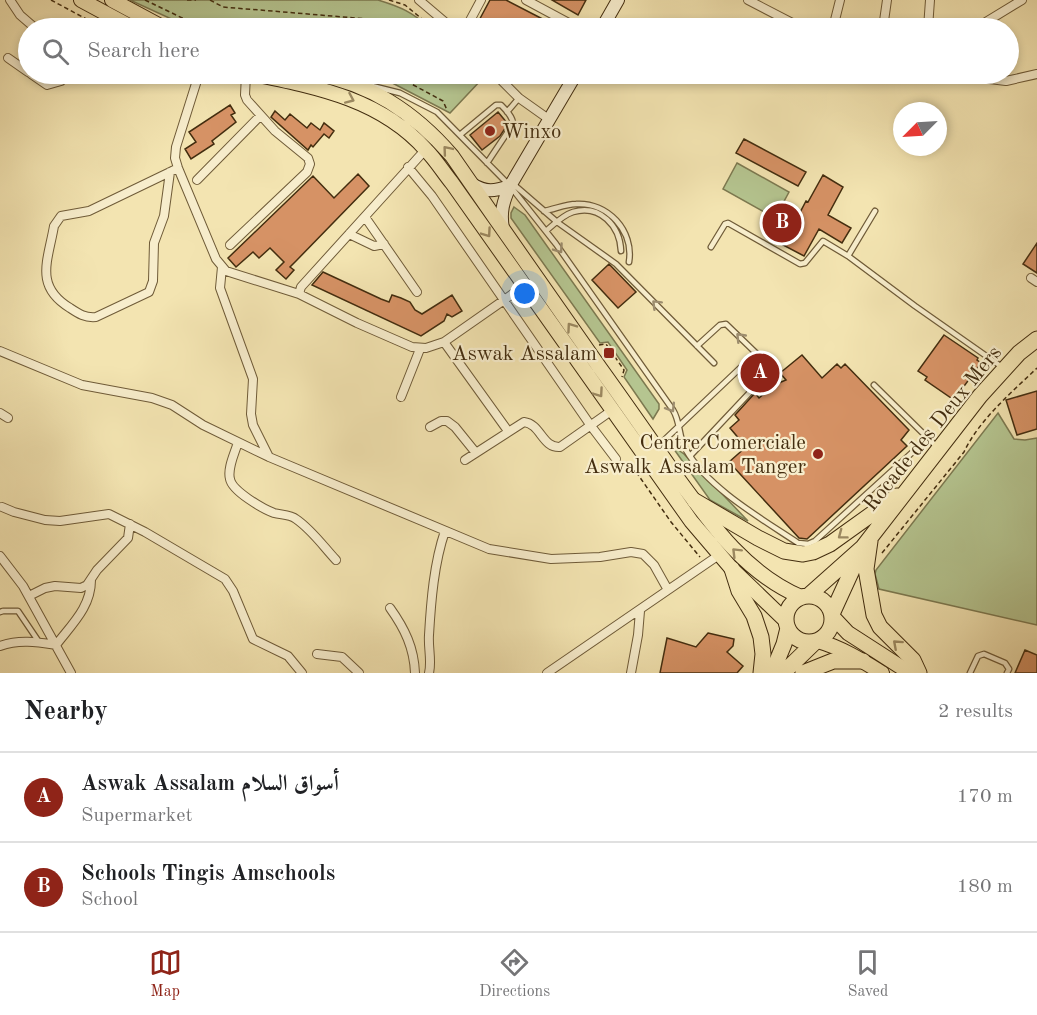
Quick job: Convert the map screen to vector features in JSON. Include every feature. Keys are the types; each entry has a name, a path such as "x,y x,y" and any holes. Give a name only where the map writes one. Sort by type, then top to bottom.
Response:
{"highway":[{"name":"Rocade des Deux Mers","path":"772,673 784,644 790,607 867,542 1004,369 1037,339"},
{"path":"695,501 784,551 803,554 830,544 873,511 907,489"},
{"name":"Rocade des Deux Mers","path":"783,673 816,642 828,634 833,616 867,542"},
{"path":"867,542 866,569 874,615 880,627 913,660 919,673"},
{"path":"732,569 739,591 754,616 760,637 763,654 761,673"},
{"path":"804,597 822,600 828,605 833,616"},
{"path":"787,625 798,640 816,642"},
{"path":"803,673 832,661 863,661"}],"main road":[{"path":"81,0 114,18"},
{"path":"112,0 145,18"},
{"path":"296,84 343,95 389,119 426,149 691,521 719,555 787,625"},
{"path":"355,84 378,94 417,120 435,136 452,156 717,531 738,554 781,589 804,597"},
{"path":"833,616 848,633 910,673"},
{"path":"816,642 837,647 882,673"}],"street":[{"path":"10,0 23,18"},
{"path":"419,0 440,18"},
{"path":"471,18 481,0"},
{"path":"526,0 559,18"},
{"path":"608,18 618,0"},
{"path":"748,0 782,18"},
{"path":"836,18 840,0"},
{"path":"884,18 887,0"},
{"path":"929,18 930,0"},
{"path":"992,18 1022,0"},
{"path":"8,58 18,65"},
{"path":"1019,78 1037,74"},
{"path":"174,170 89,211 61,216 57,220 54,226 47,281 51,293 61,302 88,318 149,292 153,281 154,243 164,216 174,170 176,147 198,84"},
{"path":"505,84 519,98 550,120"},
{"path":"503,229 501,206 570,84"},
{"path":"230,245 310,167 308,158 260,116 245,95 245,85"},
{"path":"197,180 260,116"},
{"path":"299,294 301,287 426,149"},
{"path":"408,167 432,196 616,459"},
{"path":"174,170 216,259 222,267 234,274 299,294 412,347 420,349 444,342 524,286"},
{"path":"471,184 481,190 492,192 511,185"},
{"path":"365,217 417,292"},
{"path":"349,234 374,246 384,244"},
{"path":"222,267 219,279 222,296 253,379 251,414 253,424 269,457"},
{"path":"444,342 508,431"},
{"path":"401,397 420,349"},
{"path":"0,351 82,385 172,405 203,425 269,457 489,549 531,557 574,558 637,552 648,558 654,565 668,590"},
{"path":"465,460 522,422 529,422 549,445 557,448 611,411"},
{"path":"430,427 447,420 476,453"},
{"path":"238,442 230,472 231,484 242,494 272,512 295,517 336,560"},
{"path":"2,507 45,520 60,521 109,514 130,524 225,579 233,591 253,639 288,656 302,673"},
{"path":"29,596 55,586 81,588 92,580 98,570 128,538 130,524"},
{"path":"429,673 429,634 438,554 445,531"},
{"path":"547,673 583,646 640,611 719,555"},
{"path":"0,556 29,596 71,673"},
{"path":"56,645 84,609 91,594 92,580"},
{"path":"390,608 407,635 412,648 415,673"},
{"path":"630,673 638,635 640,611"},
{"path":"0,646 13,642 39,642 56,645"},
{"path":"316,654 342,657 359,673"}],"lane":[{"path":"365,84 400,93 437,112 511,185 557,222 611,259 714,363"},
{"path":"507,112 519,98"},
{"path":"460,134 496,105 501,105 513,120 513,124 487,163"},
{"path":"511,185 676,415 682,443 690,456 709,477 737,501 798,543 804,545 815,541 927,439"},
{"path":"544,211 577,204 600,208 610,213 624,231 629,242 629,262"},
{"path":"546,231 572,213 581,211 599,214 613,225 618,233 621,251"},
{"path":"848,256 875,211"},
{"path":"711,246 725,224 728,223 800,264 805,263 823,241 848,256 1004,369"},
{"path":"690,456 770,373 770,369 756,353 726,324 720,325 697,346"},
{"path":"656,447 756,353"},
{"path":"873,385 939,449"},
{"path":"0,612 3,610 18,611 39,642"},
{"path":"970,673 978,656 984,654 1005,663 1007,673"}],"path":[{"path":"51,0 84,18"},
{"path":"145,0 183,18"},
{"path":"187,0 196,0"},
{"path":"210,0 223,7 356,18"},
{"path":"389,0 405,5 421,18"},
{"path":"241,84 245,85"},
{"path":"412,84 443,101 447,111 444,118"},
{"path":"598,345 606,344 624,370 621,378"},
{"path":"882,553 964,452 978,429 1037,368"}],"green space":[{"path":"130,0 378,0 418,18 169,18"},
{"path":"394,84 477,84 450,113"},
{"path":"737,163 789,192 775,218 723,189"},
{"path":"514,207 525,215 659,404 659,409 653,419 624,377 627,370 608,342 600,343 511,218"},
{"path":"998,413 1014,439 1037,438 1037,625 879,589 875,574"},
{"path":"671,445 684,454 748,521 710,500"}],"building":[{"path":"490,0 506,0 541,18 480,18"},
{"path":"552,0 586,0 578,15"},
{"path":"230,105 235,113 231,115 236,122 212,141 214,144 191,159 185,149 196,142 189,132"},
{"path":"275,111 285,120 290,114 307,128 311,123 320,130 324,123 334,131 329,138 324,134 308,150 271,117"},
{"name":"Winxo","path":"498,112 508,124 500,136 482,150 470,135"},
{"path":"744,139 806,172 798,186 736,153"},
{"path":"358,174 369,186 290,267 294,270 286,279 276,270 284,262 270,248 259,258 253,252 236,267 228,258 313,176 334,198"},
{"path":"823,175 843,187 828,215 851,228 842,243 819,229 804,256 783,245 806,201 808,202"},
{"path":"1037,243 1037,273 1023,264"},
{"path":"609,264 636,292 618,308 592,280"},
{"path":"323,272 389,302 392,295 401,298 410,302 415,310 422,314 452,295 462,311 452,317 447,314 444,321 421,336 312,285"},
{"path":"944,335 978,358 977,360 981,363 954,400 925,380 927,377 918,371"},
{"name":"Centre Comerciale Aswalk Assalam Tanger","path":"802,355 822,378 837,364 841,368 845,364 909,430 901,440 907,446 807,539 799,538 729,462 746,447 730,428 739,420 735,415 755,393 759,398 774,385 786,380 780,373"},
{"path":"1037,391 1037,429 1017,435 1006,400"},
{"path":"708,633 734,639 733,646 727,652 743,666 737,673 660,673 667,638 696,647"},
{"path":"1025,650 1037,655 1037,673 1015,673"}],"place":[{"name":"Winxo","path":"490,131"},
{"name":"Schools Tingis Amschools","path":"782,223"},
{"name":"Aswak Assalam","path":"609,353"},
{"name":"Aswak Assalam أسواق السلام","path":"760,373"},
{"name":"Centre Comerciale Aswalk Assalam Tanger","path":"818,454"}]}
